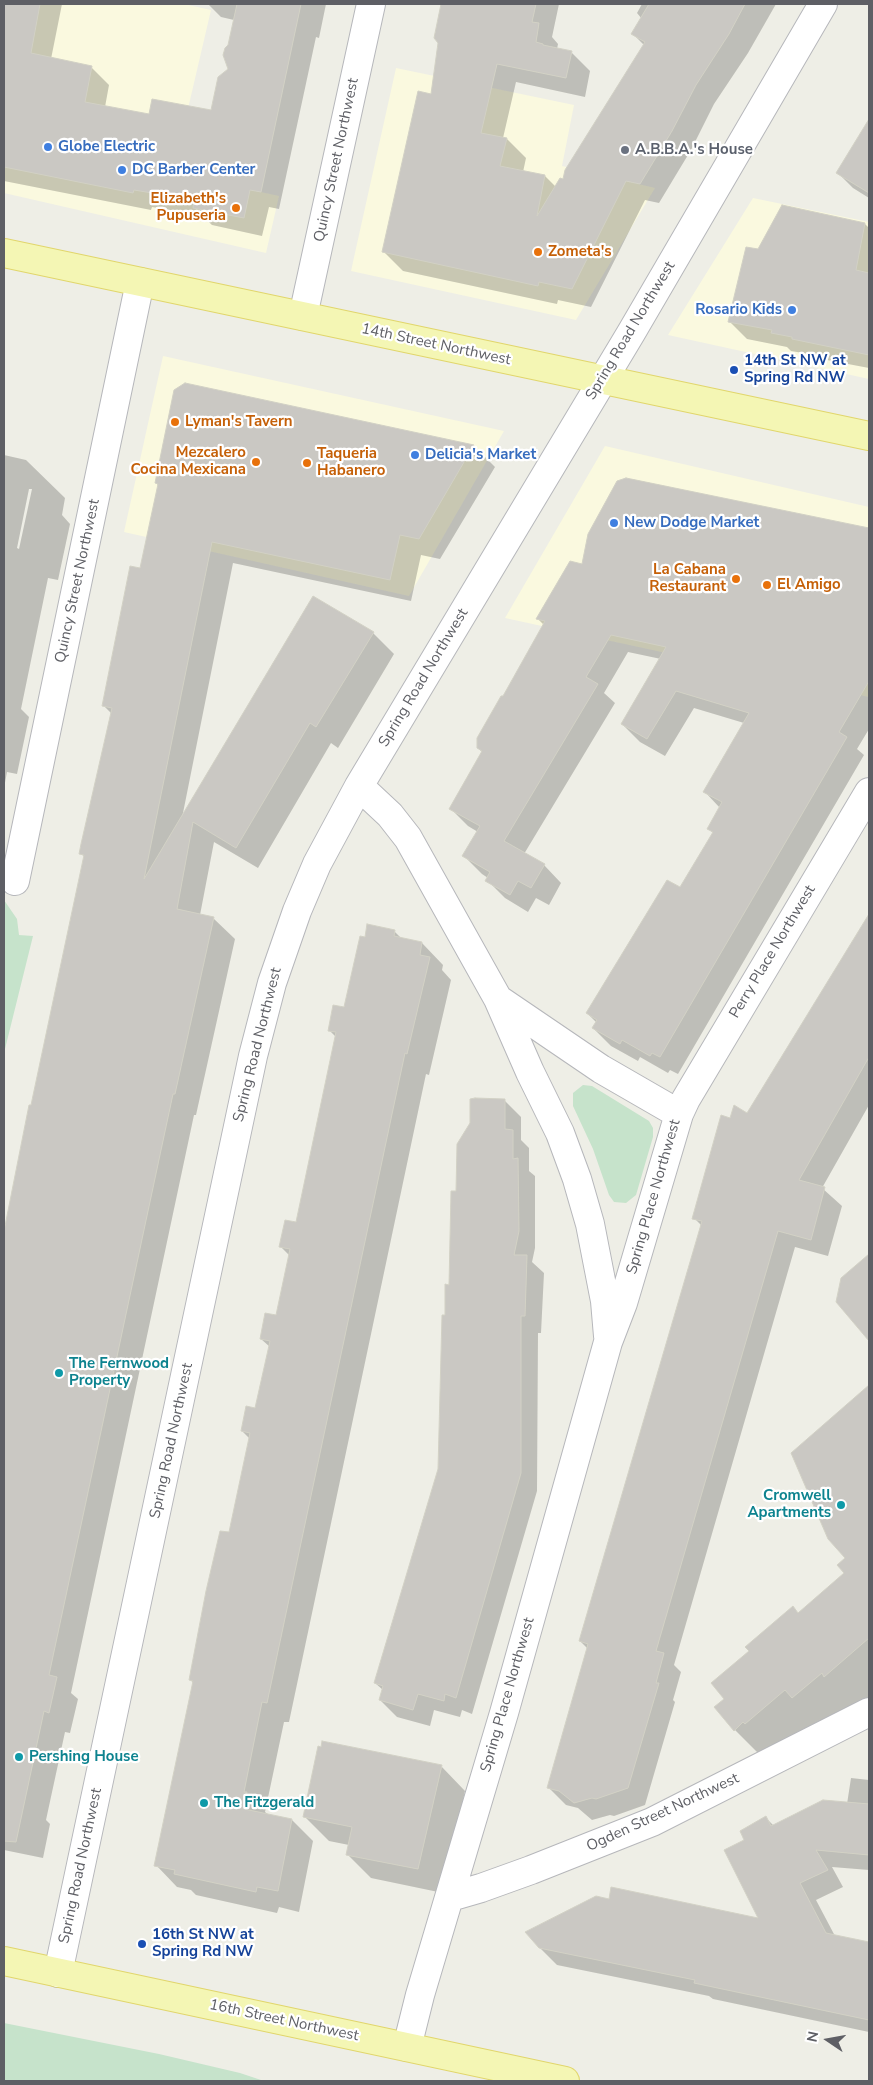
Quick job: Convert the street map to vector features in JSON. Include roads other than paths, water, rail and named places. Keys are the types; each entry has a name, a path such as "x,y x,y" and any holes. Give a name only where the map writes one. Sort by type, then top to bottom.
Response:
{"main road":[{"name":"14th Street Northwest","path":"4,253 869,436"},
{"name":"16th Street Northwest","path":"4,1961 565,2081"}],"street":[{"name":"Quincy Street Northwest","path":"303,316 370,4"},
{"name":"Spring Road Northwest","path":"58,1973 259,1032 280,958 297,911 317,864 358,786 602,380 823,4"},
{"name":"Quincy Street Northwest","path":"16,881 140,282"},
{"name":"Spring Place Northwest","path":"358,786 390,814 408,838 498,999 530,1072 560,1133 577,1179 597,1260 605,1301 608,1342"},
{"name":"Perry Place Northwest","path":"679,1114 686,1099 869,792"},
{"name":"Spring Place Northwest","path":"407,2047 504,1713 608,1342 623,1303 679,1114 601,1069 498,999"},
{"name":"Ogden Street Northwest","path":"450,1897 531,1870 652,1822 869,1712"}],"place":[{"name":"Globe Electric","path":"48,147"},
{"name":"A.B.B.A.'s House","path":"625,150"},
{"name":"DC Barber Center","path":"122,170"},
{"name":"Elizabeth's Pupuseria","path":"236,208"},
{"name":"Zometa's","path":"538,252"},
{"name":"Rosario Kids","path":"792,310"},
{"name":"14th St NW at Spring Rd NW","path":"734,370"},
{"name":"Lyman's Tavern","path":"175,422"},
{"name":"Delicia's Market","path":"415,455"},
{"name":"Mezcalero Cocina Mexicana","path":"256,462"},
{"name":"Taqueria Habanero","path":"307,463"},
{"name":"New Dodge Market","path":"614,523"},
{"name":"La Cabana Restaurant","path":"736,579"},
{"name":"El Amigo","path":"767,585"},
{"name":"The Fernwood Property","path":"59,1373"},
{"name":"Cromwell Apartments","path":"841,1505"},
{"name":"Pershing House","path":"19,1757"},
{"name":"The Fitzgerald","path":"204,1803"},
{"name":"16th St NW at Spring Rd NW","path":"142,1944"}]}
